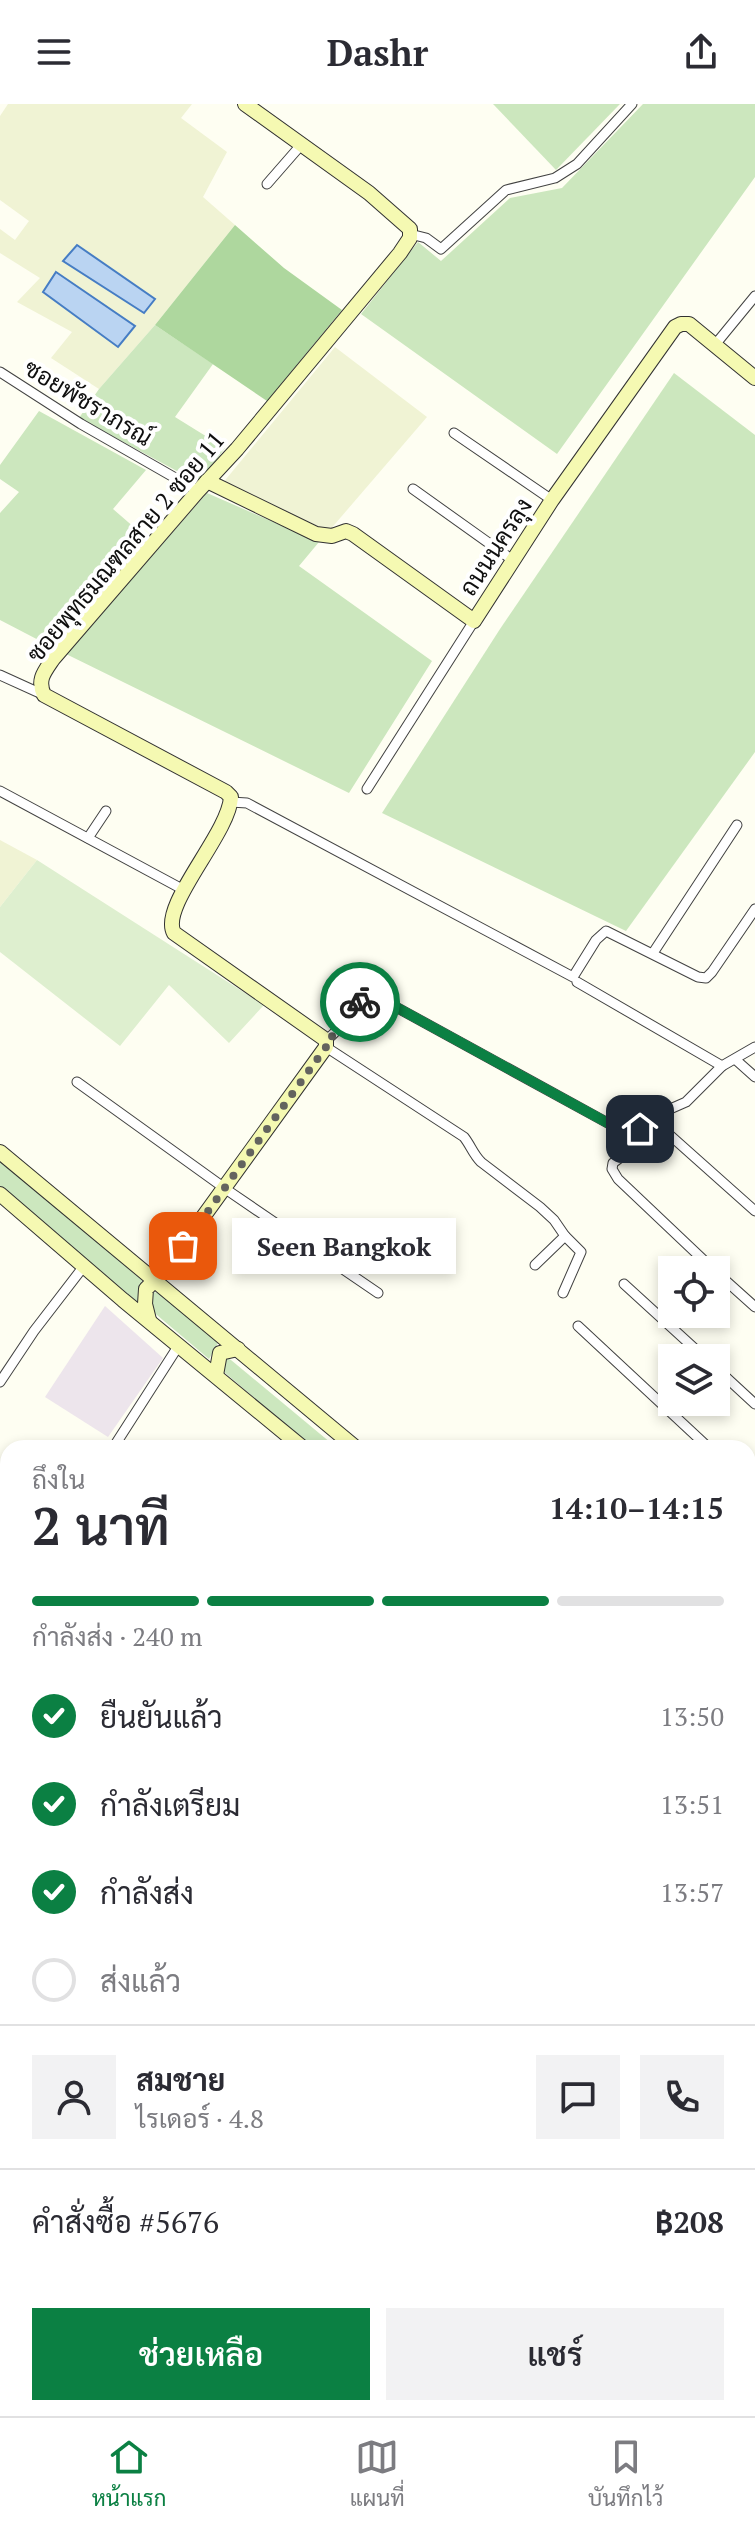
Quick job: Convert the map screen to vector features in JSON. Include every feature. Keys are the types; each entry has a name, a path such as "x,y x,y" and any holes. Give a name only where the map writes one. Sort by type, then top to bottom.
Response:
{"street":[{"path":"245,104 369,193 403,221 410,234 426,238 441,249 506,190 555,178 577,164 632,104"},
{"path":"267,184 301,145"},
{"name":"ซอยพุทธมณฑลสาย 2 ซอย 11","path":"231,802 226,792 44,695 40,687 41,676 237,449 390,265 410,234"},
{"path":"714,346 755,296"},
{"name":"ถนนนครลุง","path":"202,486 316,534 332,536 346,531 353,534 474,621 552,500 675,327 689,324 755,378"},
{"name":"ซอยพัชราภรณ์","path":"0,372 81,424 202,486"},
{"path":"454,433 552,500"},
{"path":"413,489 514,561"},
{"path":"367,789 474,621"},
{"path":"0,675 44,695"},
{"path":"0,791 184,890"},
{"path":"563,1293 581,1252 554,1220 481,1162 464,1137 326,1044 174,933 170,919 184,890 222,827 231,802 247,803 573,977 596,940 606,931 698,977 706,978 755,909"},
{"path":"88,838 106,811"},
{"path":"653,953 737,825"},
{"path":"577,982 722,1066"},
{"path":"149,1320 145,1304 146,1289 225,1189 326,1044 364,997 374,995 626,1133 632,1133 661,1113 686,1102 722,1066 755,1047"},
{"path":"736,1060 755,1077"},
{"path":"77,1082 225,1189 378,1293"},
{"path":"699,1256 618,1179 612,1169 613,1163 657,1130 663,1129 755,1211"},
{"path":"0,1152 346,1440"},
{"path":"0,1194 293,1440"},
{"path":"535,1265 565,1236"},
{"path":"0,1382 84,1266"},
{"path":"624,1284 690,1344"},
{"path":"730,1284 755,1307"},
{"path":"578,1326 700,1440"},
{"path":"118,1440 179,1345"},
{"path":"216,1375 220,1353 238,1349"},
{"path":"730,1381 755,1404"}],"shaded area":[{"path":"105,1306 163,1358 108,1437 45,1397"}],"green space":[{"path":"8,104 192,104 181,118 227,152 203,197 235,225 99,389 51,358 72,332 17,302 40,278 0,253 0,229 15,240 29,221 0,200 0,116"},
{"path":"493,104 620,104 556,170"},
{"path":"643,104 755,104 755,177 557,454 361,314 418,242 441,261 510,198 562,188"},
{"path":"235,225 284,268 342,310 267,401 155,325"},
{"path":"155,325 213,364 175,417 225,448 199,483 79,418 99,389"},
{"path":"335,347 427,417 329,531 222,484"},
{"path":"674,373 755,435 755,752 626,931 382,813 500,629"},
{"path":"39,411 146,470 113,509 143,535 50,646 0,620 0,513 19,492 0,479 0,465"},
{"path":"207,493 319,542 299,566 432,661 349,793 66,654"},
{"path":"0,840 37,860 0,907"},
{"path":"37,860 264,1005 229,1043 169,985 120,1046 0,952 0,907"},
{"path":"0,1160 142,1280 138,1303 0,1186"},
{"path":"152,1292 160,1293 218,1343 209,1359 151,1310"},
{"path":"223,1356 231,1360 327,1440 304,1440 220,1366"}],"water":[{"path":"77,245 155,299 144,313 63,261"},
{"path":"56,272 135,326 118,347 43,292"}],"way so far":[{"path":"183,1246 326,1047 326,1040 334,1035 360,1002"}],"place":[{"name":"Seen Bangkok","path":"183,1246"}],"route":[{"path":"360,1002 369,994 374,995 626,1133 640,1129"}]}
